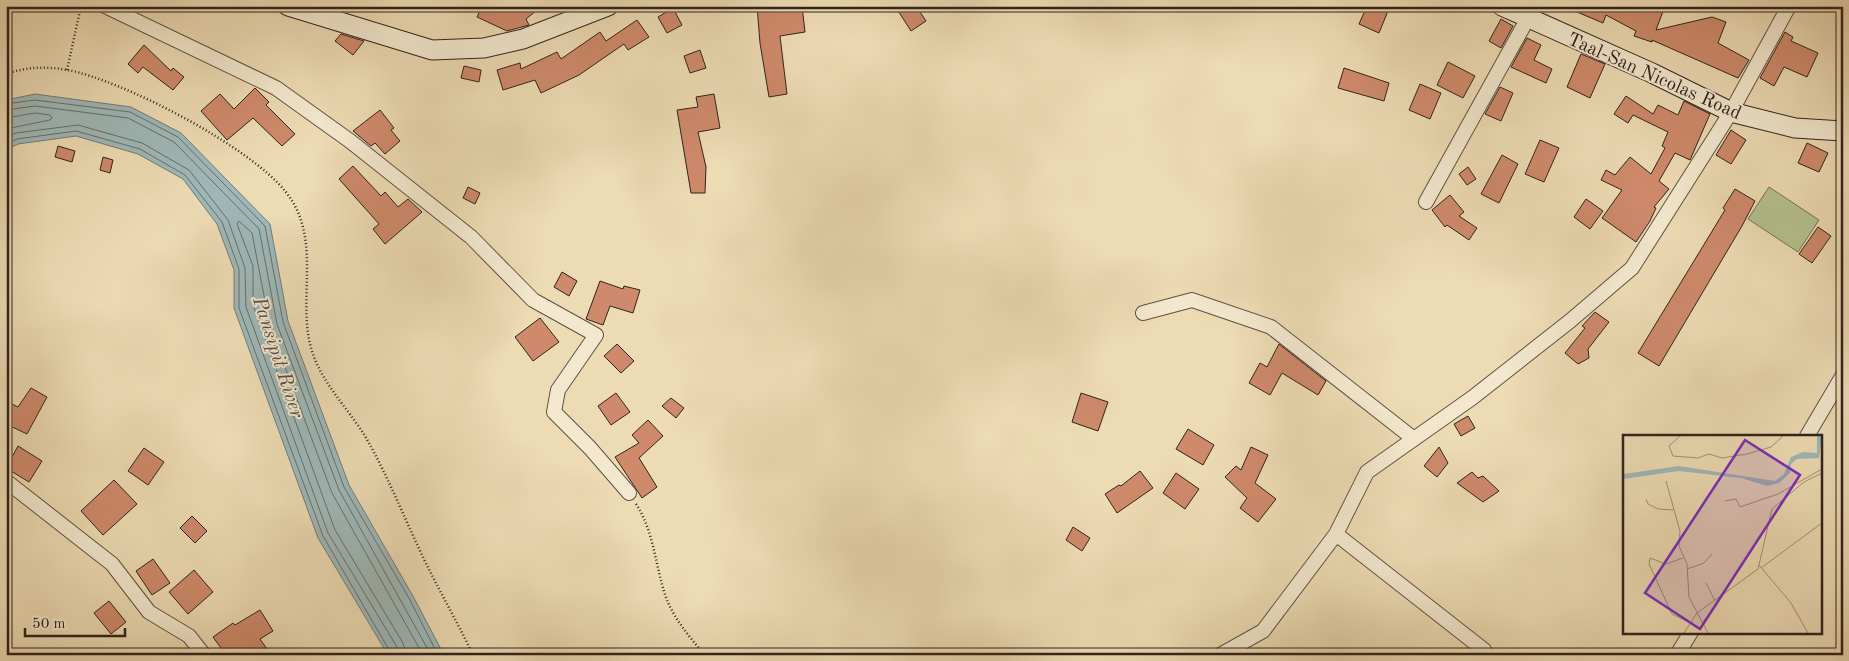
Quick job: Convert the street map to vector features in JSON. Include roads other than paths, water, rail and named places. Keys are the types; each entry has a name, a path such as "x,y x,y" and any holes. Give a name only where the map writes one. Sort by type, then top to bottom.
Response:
{"main road":[{"path":"288,6 432,50 484,48 523,39 608,6"},
{"name":"Taal-San Nicolas Road","path":"1502,6 1731,112 1795,128 1843,131"}],"street":[{"path":"105,6 276,88 350,141 471,237 533,300 596,335 558,390 554,412 590,448 629,493"},
{"path":"1220,655 1263,631 1336,534 1367,472 1472,398 1570,321 1632,268 1731,112 1789,6"},
{"path":"1426,202 1528,18"},
{"path":"1144,313 1192,300 1271,327 1414,439"},
{"path":"1808,435 1843,375"},
{"path":"6,481 112,564 149,612 189,636 204,655"},
{"path":"1336,534 1484,650 1486,655"},
{"path":"1677,655 1690,634"}],"water":[{"name":"Pansipit River","path":"35,94 131,107 181,133 270,224 288,321 349,485 414,598 444,655 388,655 318,538 234,308 234,270 217,224 183,179 138,154 76,136 18,144 6,150 6,100"}]}
